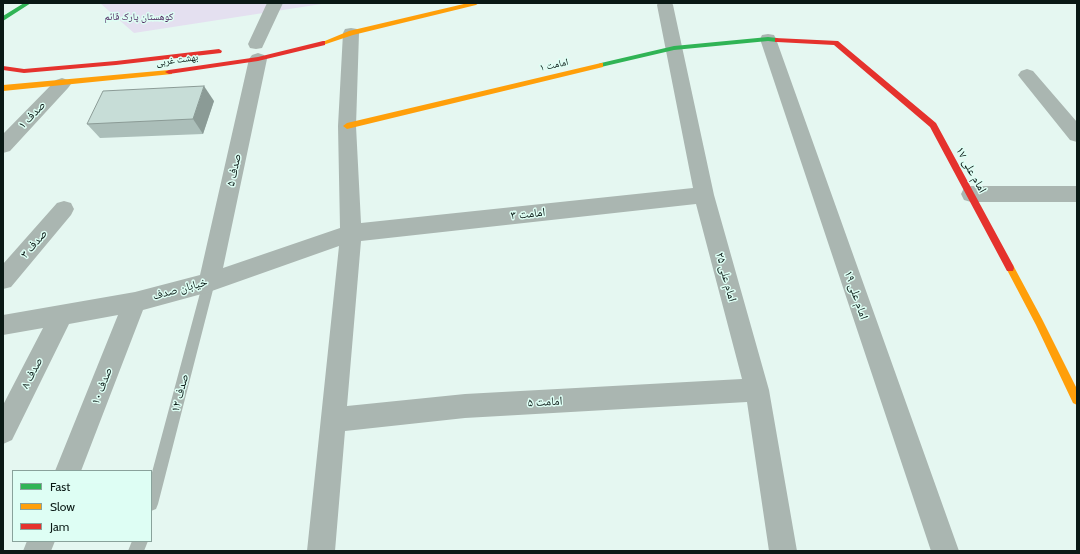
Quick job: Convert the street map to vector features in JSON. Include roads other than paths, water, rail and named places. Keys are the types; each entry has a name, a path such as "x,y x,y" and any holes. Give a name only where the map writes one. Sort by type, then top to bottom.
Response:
{"street":[{"path":"3,6 14,7 27,3"},
{"path":"3,19 27,3"},
{"name":"صدف ۵","path":"209,282 257,48 275,3"},
{"name":"بهشت غربی","path":"3,88 62,84 157,74 257,48 318,45 351,33 476,3"},
{"name":"امام علی ۲۵","path":"665,5 704,194 757,390 783,551"},
{"path":"321,551 351,233 347,126 351,33"},
{"name":"بهشت غربی","path":"317,34 351,33"},
{"name":"امامت ۱","path":"347,126 674,48 768,39"},
{"name":"امام علی ۱۷","path":"768,39 836,43 933,125 1039,322 1077,400"},
{"name":"امام علی ۱۹","path":"768,39 945,551"},
{"name":"بهشت غربی","path":"3,68 24,70 116,63 228,49"},
{"path":"1027,75 1077,135"},
{"name":"صدف ۱","path":"3,146 62,84"},
{"name":"امامت ۳","path":"351,233 704,194"},
{"path":"971,194 1077,194"},
{"name":"صدف ۳","path":"3,280 64,209"},
{"name":"خیابان صدف","path":"3,325 135,302 209,282 351,233"},
{"name":"صدف ۱۰","path":"68,470 135,302"},
{"name":"صدف ۸","path":"3,431 62,314"},
{"name":"امامت ۵","path":"333,420 465,406 757,390"}],"lane":[{"name":"صدف ۱۲","path":"152,500 209,282"}],"park label":[{"name":"کوهستان پارک قائم","path":"139,17"}]}
